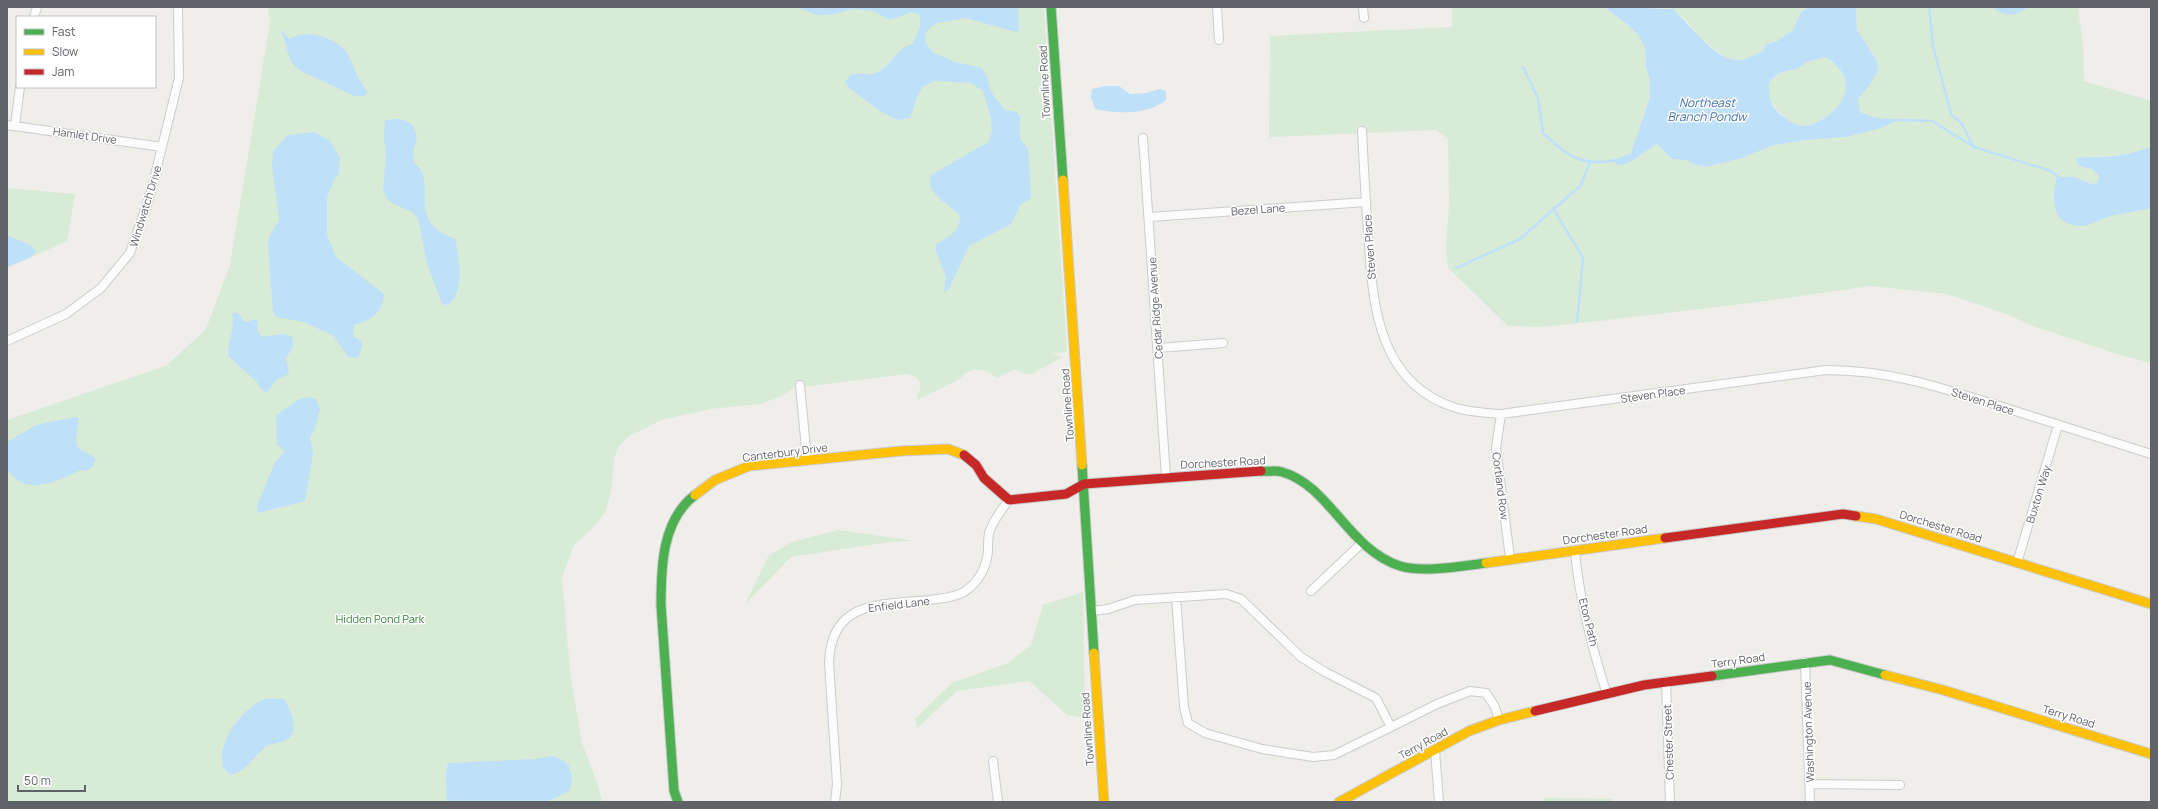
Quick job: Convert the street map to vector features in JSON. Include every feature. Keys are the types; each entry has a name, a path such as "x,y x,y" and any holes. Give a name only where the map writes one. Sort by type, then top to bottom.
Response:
{"street":[{"name":"Windwatch Drive","path":"7,341 66,314 102,288 130,253 150,195 179,78 178,7"},
{"name":"Townline Road","path":"1052,7 1104,802"},
{"path":"1217,7 1219,40"},
{"path":"1363,7 1364,18"},
{"path":"11,125 20,88"},
{"name":"Hamlet Drive","path":"11,125 162,147"},
{"name":"Steven Place","path":"1362,131 1366,202 1376,312 1387,349 1410,380 1435,399 1455,408 1501,414 1826,370 1859,370 1899,376 1948,389 2151,454"},
{"name":"Cedar Ridge Avenue","path":"1143,138 1150,217 1166,477"},
{"name":"Bezel Lane","path":"1150,217 1366,202"},
{"path":"1158,348 1223,343"},
{"path":"800,385 807,460"},
{"name":"Cortland Row","path":"1501,414 1496,448 1510,558"},
{"name":"Buxton Way","path":"2017,563 2058,425"},
{"name":"Canterbury Drive","path":"678,802 674,791 660,575 668,535 685,504 712,481 729,472 749,466 902,451 948,449 964,455 976,465 992,486 1009,500"},
{"name":"Dorchester Road","path":"1084,484 1252,471 1282,472 1310,487 1362,543 1383,559 1401,566 1418,569 1452,566 1843,514 1876,518 2151,604"},
{"path":"1009,500 1066,494 1084,484"},
{"name":"Enfield Lane","path":"835,802 837,784 829,663 829,648 834,634 841,622 862,608 949,598 963,592 975,583 984,570 989,534 995,519 1009,500"},
{"path":"1311,592 1362,543"},
{"name":"Eton Path","path":"1575,550 1576,568 1607,694"},
{"path":"1092,611 1108,609 1135,600 1226,594 1241,599 1301,658 1376,698 1391,727"},
{"path":"1176,597 1184,707 1188,723 1199,730 1262,749 1313,757 1334,755 1437,704 1470,691 1486,693 1495,707 1499,720"},
{"name":"Terry Road","path":"1339,802 1469,731 1499,720 1666,681 1830,660 1880,672 2151,754"},
{"name":"Washington Avenue","path":"1805,662 1810,802"},
{"name":"Chester Street","path":"1666,681 1670,802"},
{"path":"1435,750 1439,802"},
{"path":"1101,752 1111,802"},
{"path":"993,761 998,802"},
{"path":"1810,784 1900,785"}],"green space":[{"name":"Hidden Pond Park","path":"268,7 1044,7 1067,352 1052,353 1062,357 1032,374 1025,374 1015,369 997,378 987,371 975,369 966,373 958,380 917,400 921,384 917,377 907,374 794,388 780,397 760,404 710,409 661,420 628,437 619,446 614,458 612,487 606,511 592,529 574,545 562,577 570,672 582,743 598,785 602,802 7,802 7,420 166,366 206,329 230,265 270,22"},
{"path":"1452,7 1604,7 1628,25 1640,37 1645,49 1646,67 1650,80 1650,97 1631,153 1614,161 1636,158 1657,144 1672,159 1686,160 1695,165 1706,167 1742,158 1774,145 1807,140 1847,137 1898,119 1876,118 1860,112 1858,99 1878,72 1877,61 1857,30 1856,7 2078,7 2083,46 2084,81 2151,101 2151,147 2132,153 2114,156 2076,158 2079,166 2092,169 2099,176 2097,183 2092,184 2075,177 2057,177 2053,199 2098,221 2110,216 2151,207 2151,363 2120,355 2033,326 2004,313 1947,294 1870,286 1759,302 1599,321 1541,327 1508,326 1448,268 1446,247 1449,203 1448,138 1436,130 1269,137 1270,36 1452,27"},
{"path":"1665,7 1810,7 1801,14 1791,33 1765,45 1763,51 1748,58 1737,60 1726,58 1699,37 1687,21 1673,9"},
{"path":"1825,57 1841,71 1845,79 1845,95 1835,110 1821,120 1806,126 1795,124 1779,112 1771,102 1768,94 1769,82 1779,73 1797,69 1807,62"},
{"path":"7,188 75,194 67,241 7,268"},
{"path":"839,530 915,541 889,542 791,557 745,604 769,555 792,542"},
{"path":"1083,592 1085,718 1067,715 1029,681 957,691 917,728 915,719 952,683 1008,663 1031,645 1043,605"},
{"path":"1544,798 1613,799 1613,802 1544,802"}],"water":[{"path":"797,7 1018,7 1019,30 1016,32 966,18 936,23 926,32 925,41 932,52 955,62 982,68 988,80 991,92 1005,110 1017,112 1020,116 1020,139 1028,148 1031,198 1021,204 1011,224 969,246 949,289 944,293 946,277 935,249 936,244 956,230 960,216 934,193 930,182 931,175 988,142 992,132 991,118 983,91 971,83 933,81 922,88 917,97 910,118 897,120 878,110 849,88 845,82 851,74 873,74 879,71 906,46 912,44 918,33 920,25 920,18 918,14 911,12 890,20 873,11 854,9 829,15 817,15"},
{"name":"Northeast Branch Pondw","path":"1604,7 1673,9 1710,47 1719,54 1728,58 1740,60 1763,51 1765,45 1777,41 1793,30 1801,12 1810,7 1856,7 1857,30 1877,61 1878,72 1858,99 1860,112 1876,118 1899,119 1884,127 1847,137 1807,140 1774,145 1742,158 1706,167 1695,165 1686,160 1672,159 1657,144 1627,164 1618,165 1614,160 1631,153 1650,97 1650,80 1646,67 1645,49 1640,37 1628,25","holes":["1825,57 1834,63 1841,71 1846,86 1841,102 1835,110 1814,124 1803,126 1786,119 1777,112 1769,96 1769,82 1779,73 1797,69 1807,62"]},
{"path":"1994,7 2028,7 2015,14 2005,14 1997,11"},
{"path":"281,29 289,39 304,34 312,34 337,43 348,54 360,81 368,93 364,96 354,96 299,70 291,62"},
{"path":"1106,86 1119,86 1130,94 1147,93 1159,89 1166,91 1166,100 1159,105 1141,111 1113,112 1095,109 1091,97 1092,89"},
{"path":"398,119 407,121 414,127 417,139 413,157 415,164 423,175 426,213 429,220 438,230 456,240 460,275 459,284 454,299 448,305 442,304 427,263 418,219 412,212 392,203 386,198 383,188 386,156 384,137 385,120"},
{"path":"315,132 330,141 340,157 339,174 334,180 327,198 327,234 336,257 384,294 382,306 379,311 371,318 354,325 353,336 361,341 362,345 359,356 354,358 348,357 334,336 304,322 276,317 273,312 268,243 270,235 279,220 272,164 273,151 288,135"},
{"path":"2151,147 2151,208 2111,216 2085,226 2071,225 2059,216 2054,202 2057,177 2075,177 2092,184 2097,183 2099,176 2092,169 2079,166 2076,158 2114,156 2132,153"},
{"path":"7,235 32,246 36,251 31,257 7,267"},
{"path":"237,312 245,322 257,319 258,332 262,337 282,334 292,336 292,348 286,357 289,374 276,380 267,393 261,389 256,381 228,356 233,325 232,314"},
{"path":"306,397 316,399 320,409 314,432 310,436 313,454 305,501 258,513 257,506 275,462 285,451 277,445 276,415 296,401"},
{"path":"76,417 79,419 76,440 78,448 96,458 91,469 76,472 46,484 38,485 23,483 7,470 7,442 36,425"},
{"path":"264,699 285,699 292,715 294,728 292,733 289,738 284,741 267,746 246,767 230,775 223,767 222,753 229,733 244,713"},
{"path":"552,756 563,760 569,766 572,776 571,786 568,792 546,802 447,802 446,773 448,763 535,759"}],"waterway":[{"path":"1929,7 1933,46 1951,114 1962,124 1973,146"},
{"path":"1978,7 1995,7"},
{"path":"1523,67 1538,98 1543,133 1560,148 1584,161 1605,162 1617,160"},
{"path":"1896,120 1932,121 1974,147 2051,171 2059,178"},
{"path":"1456,268 1520,239 1581,185 1590,162"},
{"path":"1553,208 1583,258 1577,322"}],"traffic: fast":[{"path":"1051,7 1063,180"},
{"path":"1082,465 1094,653"},
{"path":"1261,471 1280,471 1298,479 1327,503 1353,533 1367,546 1382,558 1400,566 1431,569 1486,563"},
{"path":"678,802 674,791 661,605 662,575 663,560 670,531 676,517 684,505 695,495"},
{"path":"1712,676 1830,660 1885,675"}],"traffic: slow":[{"path":"1063,180 1082,465"},
{"path":"695,495 715,480 749,466 901,451 948,449 964,455"},
{"path":"1856,516 1876,519 2151,604"},
{"path":"1486,563 1665,538"},
{"path":"1094,653 1104,802"},
{"path":"1885,675 1943,690 2151,754"},
{"path":"1339,802 1469,731 1499,720 1535,711"}],"traffic: jam":[{"path":"964,455 976,465 984,478 1009,500 1066,494 1084,484 1261,471"},
{"path":"1665,538 1843,514 1856,516"},
{"path":"1535,711 1644,685 1712,676"}]}
